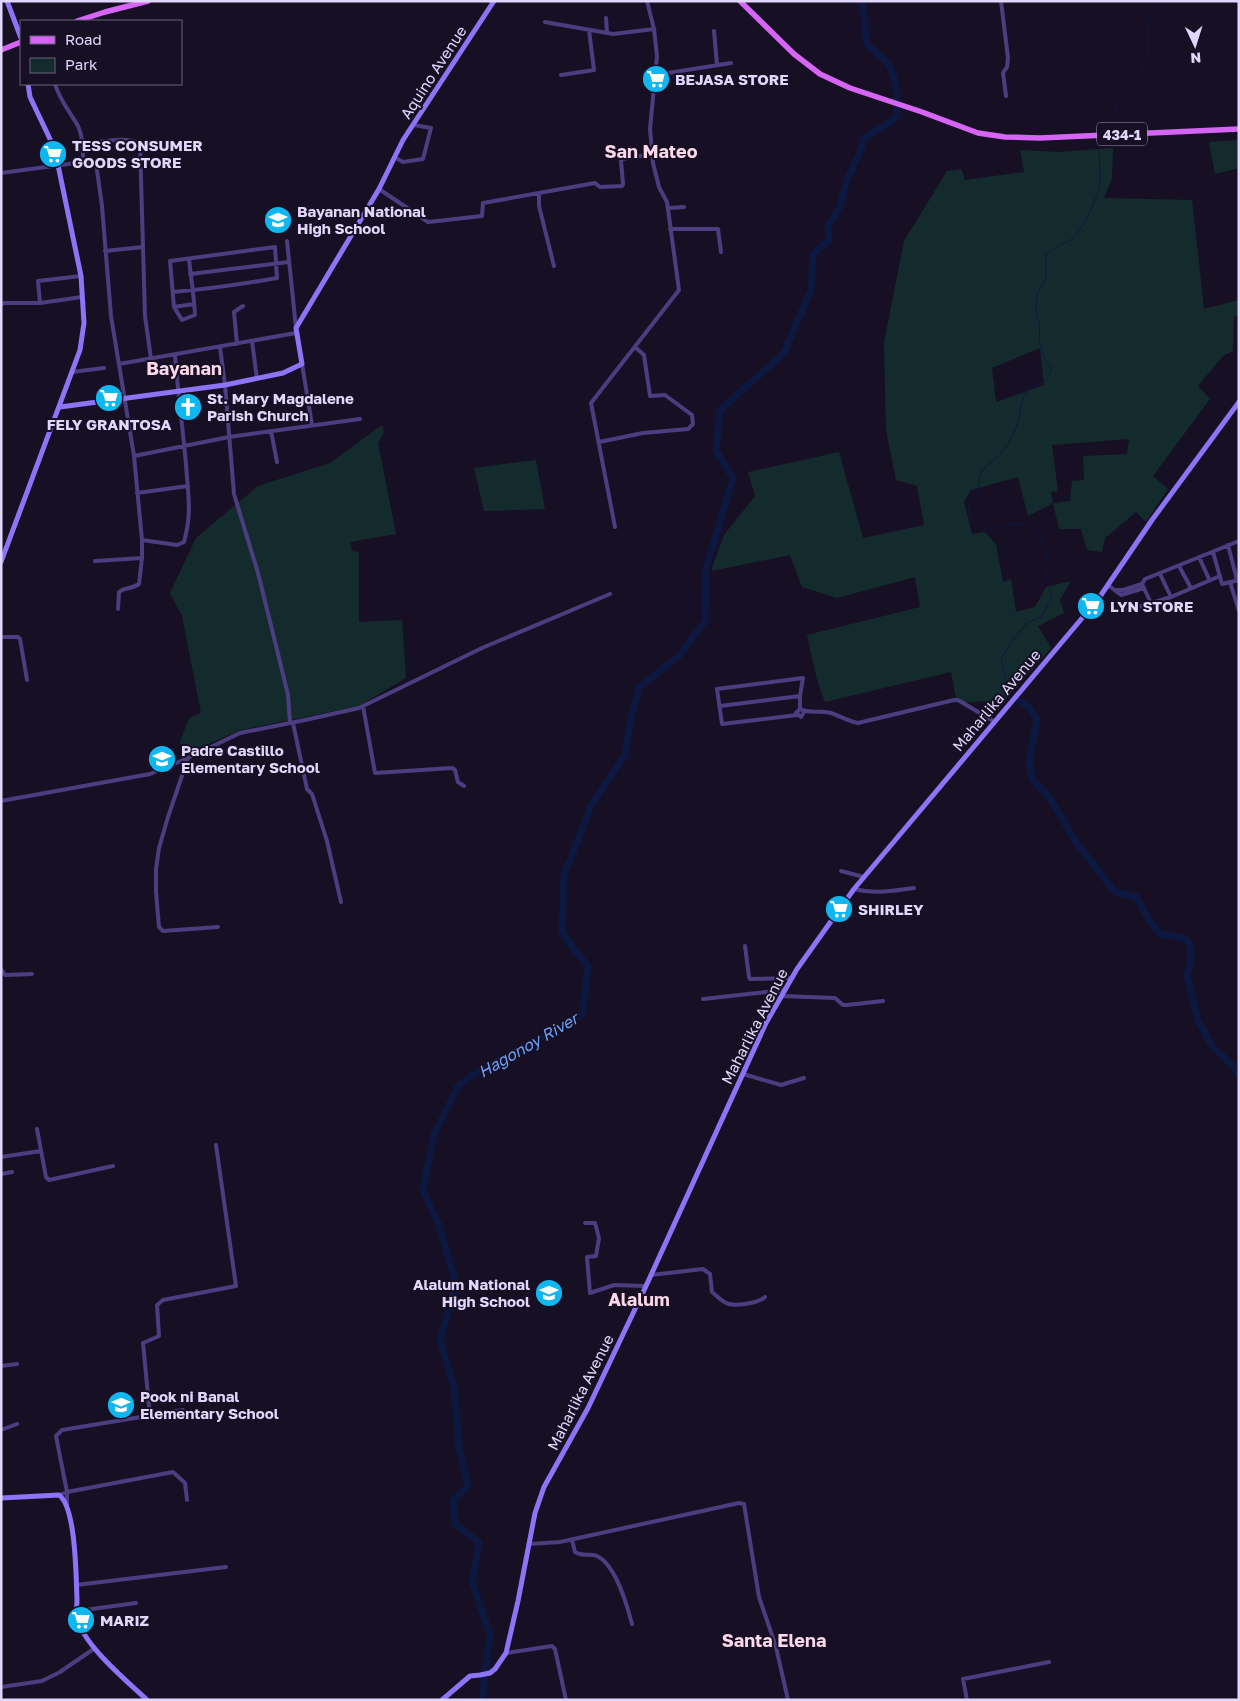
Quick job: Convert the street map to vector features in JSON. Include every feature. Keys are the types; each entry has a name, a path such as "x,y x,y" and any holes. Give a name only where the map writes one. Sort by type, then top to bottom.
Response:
{"main road":[{"path":"7,1 20,35"},
{"path":"80,20 148,1"},
{"name":"Aquino Avenue","path":"296,330 379,188 394,156 494,1"},
{"name":"434-1","path":"740,1 806,64 835,82 978,133 1018,138 1239,129"},
{"path":"1,50 20,42"},
{"path":"1,562 80,350 84,323 81,276 58,165 50,139 30,97 28,85"},
{"path":"60,407 225,385 283,373 302,364 296,330"},
{"name":"Maharlika Avenue","path":"442,1700 470,1676 480,1675 495,1669 506,1652 518,1601 534,1513 544,1487 588,1408 766,1024 792,978 854,889 1099,598 1152,520 1239,402"},
{"path":"1,1498 59,1495 64,1498 72,1528 77,1618 86,1636 95,1648 147,1700"}],"street":[{"path":"615,527 592,403 678,290 668,208 660,187 652,154 650,129 657,56 654,29 647,1"},
{"path":"1001,1 1008,58 1007,67 1003,73 1006,96"},
{"path":"606,18 607,33"},
{"path":"544,22 618,34 654,29"},
{"path":"562,75 594,70 589,30"},
{"path":"714,31 717,65"},
{"path":"655,72 668,73 730,63"},
{"path":"55,85 78,127 83,144 83,162"},
{"path":"394,156 403,162 423,160 431,128 414,125"},
{"path":"83,144 128,140 134,140 140,144 145,316 151,359"},
{"path":"379,188 428,222 482,216 483,204 595,183 600,187 622,186 622,159 652,154"},
{"path":"1,173 96,162 112,316 134,456 142,540 139,584 123,588 119,592 118,609"},
{"path":"538,194 539,206 554,266"},
{"path":"668,208 684,207"},
{"path":"670,229 718,229 720,231 721,252"},
{"path":"120,364 237,344 296,330 288,241"},
{"path":"105,251 143,247"},
{"path":"173,292 192,290 277,278 275,247 170,261 174,307 182,320 195,314 194,304 192,290 190,274 189,259"},
{"path":"190,274 289,262"},
{"path":"40,303 38,281 81,276"},
{"path":"1,304 40,303 82,297"},
{"path":"174,307 194,304"},
{"path":"237,344 234,312 243,306"},
{"path":"252,341 257,379"},
{"path":"220,347 234,494 258,573 278,653 307,789 312,794 327,841 341,902"},
{"path":"599,442 643,433 688,430 693,424 692,415 665,395 650,396 644,355 635,347"},
{"path":"142,540 177,545 184,542 190,514 175,355"},
{"path":"302,364 312,425"},
{"path":"72,372 104,368"},
{"path":"134,456 229,437 360,419"},
{"path":"271,431 277,462"},
{"path":"137,493 188,486"},
{"path":"1151,603 1143,586 1145,579 1239,541"},
{"path":"1213,552 1222,584 1238,580 1228,545"},
{"path":"95,561 142,558"},
{"path":"1199,558 1209,580"},
{"path":"1179,566 1191,588"},
{"path":"1160,574 1171,597"},
{"path":"1126,608 1132,609 1171,597 1220,576"},
{"path":"1230,582 1239,611"},
{"path":"1108,585 1116,590 1143,586"},
{"path":"1,801 150,774 240,733 363,706 482,648 610,594"},
{"path":"1,637 18,637 20,639 27,680"},
{"path":"802,711 800,696 803,678 718,689 722,724 797,715 797,712 802,711 821,711 858,722 954,700 958,700 995,722"},
{"path":"720,706 800,696"},
{"path":"363,706 375,773 452,768 455,770 458,782 464,786"},
{"path":"188,758 159,848 156,869 159,927 162,931 218,927"},
{"path":"841,871 864,877"},
{"path":"854,889 864,892 887,892 914,888"},
{"path":"745,946 748,977 750,979 792,978"},
{"path":"1,969 5,975 32,974"},
{"path":"704,999 783,993 835,998 847,1006 883,1001"},
{"path":"743,1074 781,1085 804,1078"},
{"path":"37,1129 46,1177 49,1180 113,1166"},
{"path":"150,1416 143,1343 159,1336 157,1305 163,1300 236,1286 216,1145"},
{"path":"1,1157 41,1151"},
{"path":"1,1174 12,1172"},
{"path":"585,1222 595,1223 599,1238 596,1256 587,1257 590,1293 614,1284 646,1286"},
{"path":"651,1275 703,1269 710,1274 712,1292 728,1304 751,1303 764,1297"},
{"path":"1,1366 17,1364"},
{"path":"67,1505 67,1492 56,1436 59,1432 183,1410"},
{"path":"1,1430 17,1424"},
{"path":"59,1495 173,1472 184,1483 187,1500"},
{"path":"529,1544 572,1540 671,1517 739,1503 744,1504 759,1597 776,1647 788,1700"},
{"path":"572,1540 575,1552 596,1556 608,1564 624,1594 632,1624"},
{"path":"76,1585 226,1567"},
{"path":"77,1611 136,1603"},
{"path":"506,1652 552,1646 555,1649 566,1700"},
{"path":"1,1687 42,1681 60,1672 95,1648"},
{"path":"967,1700 964,1679 1049,1662"}],"green space":[{"path":"1239,140 1239,168 1215,174 1209,142"},
{"path":"1113,148 1112,178 1104,198 1192,200 1204,309 1239,300 1239,315 1234,316 1233,351 1223,356 1198,386 1210,399 1153,476 1168,489 1146,522 1136,512 1105,538 1102,552 1087,550 1081,529 1059,529 1053,503 1028,516 1018,477 971,490 964,502 972,534 985,532 996,544 1003,582 1011,579 1016,612 1035,607 1046,587 1071,581 1060,600 1064,613 1038,626 1051,648 1005,700 957,703 951,672 825,702 817,680 807,635 920,607 915,577 837,598 802,587 790,555 711,571 724,535 755,496 748,472 839,452 863,538 924,525 917,486 896,480 886,430 884,343 904,241 947,171 961,169 965,180 1024,172 1020,150 1059,152","holes":["1040,348 1044,385 996,402 992,368","1129,439 1127,454 1083,456 1084,480 1072,481 1070,501 1053,503 1051,492 1058,491 1052,445"]},
{"path":"382,425 384,432 378,443 396,534 350,542 352,551 359,552 359,622 402,620 406,678 359,706 241,730 183,755 180,742 189,718 201,713 182,616 170,593 196,538 258,486 330,463"},
{"path":"536,460 545,509 484,511 474,468"}],"waterway":[{"name":"Hagonoy River","path":"482,1700 490,1634 472,1582 479,1542 455,1524 453,1501 468,1486 459,1447 454,1387 440,1340 456,1284 439,1225 423,1191 434,1134 459,1085 479,1071 582,1015 588,967 562,933 564,875 591,806 625,755 631,718 639,687 678,657 705,621 706,569 733,478 716,451 720,410 784,353 811,290 813,254 829,240 828,226 840,206 847,180 861,149 863,139 896,118 897,97 893,74 887,63 867,44 862,1"},
{"path":"1108,125 1118,102 1127,94 1141,75 1142,65 1147,54 1148,24 1156,1"},
{"path":"1007,691 1001,659 1012,641 1027,623 1041,617 1051,600 1045,569 1047,550 1032,523 986,529 974,523 971,519 969,505 976,495 982,471 1002,453 1012,436 1018,422 1024,396 1030,389 1044,382 1049,375 1051,368 1043,355 1039,340 1040,327 1036,309 1037,294 1046,279 1046,254 1075,236 1094,203 1100,184 1100,146"},
{"path":"1020,701 1030,708 1037,721 1029,761 1032,779 1049,797 1078,845 1115,892 1136,897 1160,934 1185,938 1190,946 1191,960 1187,975 1198,1021 1213,1047 1234,1067 1239,1075"}],"place":[{"name":"BEJASA STORE","path":"656,79"},
{"name":"TESS CONSUMER GOODS STORE","path":"53,154"},
{"name":"Bayanan National High School","path":"278,220"},
{"name":"FELY GRANTOSA","path":"109,398"},
{"name":"St. Mary Magdalene Parish Church","path":"188,407"},
{"name":"LYN STORE","path":"1091,606"},
{"name":"Padre Castillo Elementary School","path":"162,759"},
{"name":"SHIRLEY","path":"839,909"},
{"name":"Alalum National High School","path":"549,1293"},
{"name":"Pook ni Banal Elementary School","path":"121,1405"},
{"name":"MARIZ","path":"81,1620"}],"district":[{"name":"San Mateo","path":"651,151"},
{"name":"Bayanan","path":"184,368"},
{"name":"Alalum","path":"639,1299"},
{"name":"Santa Elena","path":"774,1640"}]}
